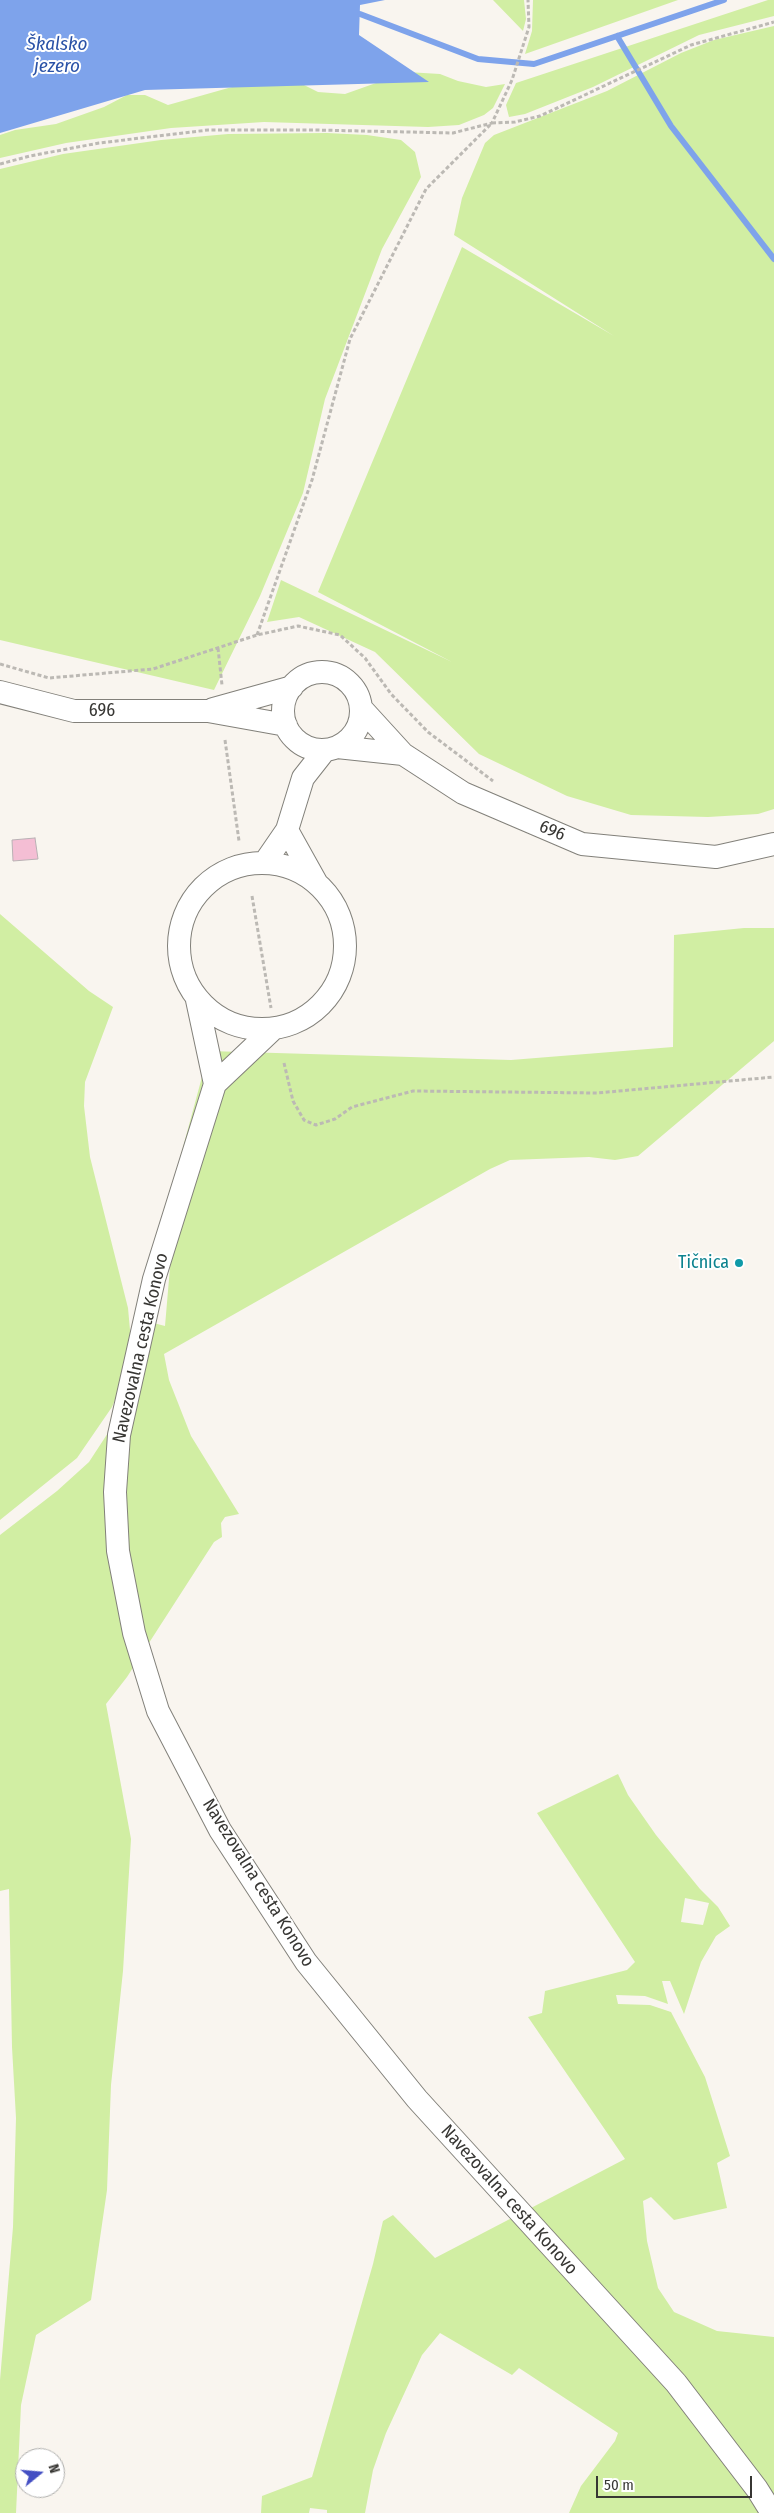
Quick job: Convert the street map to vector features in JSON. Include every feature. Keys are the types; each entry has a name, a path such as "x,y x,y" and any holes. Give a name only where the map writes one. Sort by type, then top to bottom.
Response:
{"main road":[{"name":"696","path":"208,711 292,687 308,676 328,672 340,676 351,684 358,696 361,708 403,754 462,793 582,844 716,857 774,844"},
{"path":"265,862 287,830 303,778 302,744 292,736 286,725 283,712 286,699 292,687"},
{"name":"696","path":"0,692 74,711 208,711 286,725"},
{"path":"303,778 331,749 348,741 356,732 361,708"},
{"name":"696","path":"302,744 313,749 403,754"},
{"name":"Navezovalna cesta Konovo","path":"197,1000 218,1018 244,1028 272,1030 299,1022 321,1006 338,983 345,956 344,928 334,902 316,882 287,830"},
{"name":"Navezovalna cesta Konovo","path":"215,1084 197,1000 183,976 178,949 181,922 189,905 194,897 213,878 238,865 265,862 292,868 316,882"},
{"name":"Navezovalna cesta Konovo","path":"272,1030 215,1084 154,1279 119,1435 115,1492 118,1551 134,1633 158,1711 220,1830 306,1962 417,2099 676,2383 757,2489 772,2513"}],"path":[{"path":"257,636 312,480 350,340 426,189 492,123 513,77 529,28 528,0"},
{"path":"0,164 30,156 99,144 208,130 453,133 492,123 515,122 540,116 646,68 691,45 774,22"},
{"path":"0,664 49,678 154,669 257,636 298,626 340,636 365,658 391,694 428,732 494,782"},
{"path":"218,648 222,687"},
{"path":"225,740 239,841"},
{"path":"252,896 271,1008"},
{"path":"284,1063 293,1101 304,1120 316,1125 335,1119 352,1107 413,1091 597,1094 774,1077"}],"green space":[{"path":"493,0 524,0 526,19 523,31"},
{"path":"533,0 678,0 525,54 532,31"},
{"path":"768,0 774,0 774,16 699,35 593,87 525,114 509,117 506,105 516,83"},
{"path":"774,26 774,809 758,814 708,817 631,815 567,796 479,754 375,652 299,617 267,622 281,580 452,662 318,592 462,247 614,336 454,235 462,198 485,143 494,135 607,91 681,53 714,40"},
{"path":"407,72 440,74 458,81 486,87 505,84 493,108 484,115 459,125 428,127 264,122 171,128 66,143 0,158 0,135 15,130 56,124 104,107 127,95 145,95 168,105 239,85 302,84 318,92 345,94"},
{"path":"327,133 367,135 401,140 415,152 421,177 382,249 325,399 303,493 260,596 214,690 0,640 0,169 63,154 161,140 228,134"},
{"path":"0,914 89,991 113,1007 85,1082 84,1106 90,1157 128,1308 131,1341 128,1368 112,1407 77,1458 0,1520"},
{"path":"744,928 774,928 774,1041 638,1156 615,1160 589,1157 510,1160 490,1169 164,1354 169,1380 191,1436 239,1514 225,1517 221,1523 222,1537 214,1542 127,1677 106,1704 131,1839 123,1971 111,2085 107,2190 91,2300 36,2335 21,2405 19,2448 15,2448 16,2513 0,2513 0,2380 13,2227 16,2118 12,2047 9,1889 0,1891 0,1535 57,1491 89,1462 119,1416 138,1319 165,1326 179,1162 209,1051 511,1060 673,1047 674,935"},
{"path":"618,1774 628,1795 656,1835 700,1889 718,1907 730,1926 716,1936 701,1962 684,2014 670,1981 662,1981 668,2004 645,1996 616,1995 618,2004 650,2005 671,2012 705,2077 730,2156 717,2163 727,2208 674,2220 651,2197 643,2201 647,2241 658,2288 674,2312 717,2331 774,2337 774,2513 569,2513 581,2486 615,2441 618,2433 519,2368 512,2375 440,2333 422,2355 386,2433 373,2470 365,2513 327,2513 327,2510 310,2508 309,2513 261,2513 262,2496 312,2477 373,2264 383,2221 393,2215 435,2258 625,2159 528,2017 542,2013 545,1991 627,1970 635,1962 537,1813","holes":["685,1898 709,1903 703,1925 681,1922"]}],"water":[{"name":"Škalsko jezero","path":"0,0 385,0 360,5 359,35 429,82 145,90 0,133"}],"building":[{"path":"35,838 38,859 13,861 12,840"}],"waterway":[{"path":"360,14 478,59 534,64 724,0"},
{"path":"617,36 671,126 774,259"}],"place":[{"name":"Tičnica","path":"739,1263"}]}
